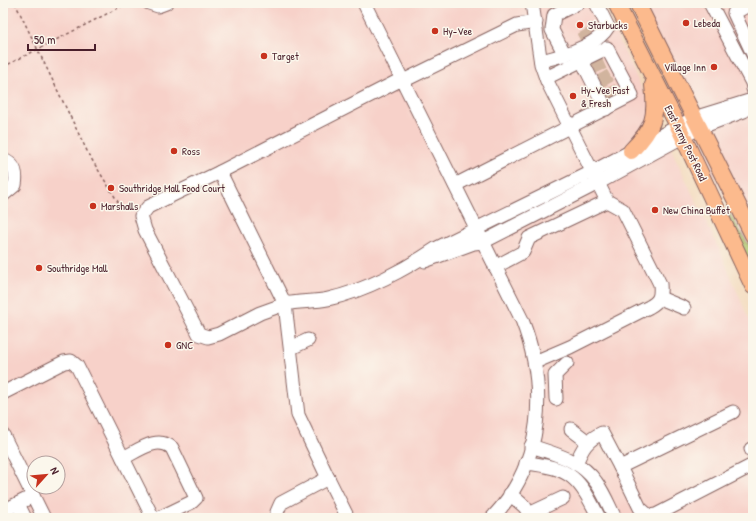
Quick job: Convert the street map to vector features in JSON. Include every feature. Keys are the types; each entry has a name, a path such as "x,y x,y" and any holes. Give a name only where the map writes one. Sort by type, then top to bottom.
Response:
{"main road":[{"name":"East Army Post Road","path":"616,3 681,131 753,286"},
{"name":"East Army Post Road","path":"637,3 753,235"},
{"path":"631,151 650,130 655,119 656,104 652,75"}],"lane":[{"path":"149,3 158,6 166,3"},
{"path":"364,3 522,320 538,374 538,406 535,431 526,463 510,494 492,518"},
{"path":"532,3 541,61 546,78 607,201 623,210 660,284 660,298 658,302 570,347 535,362"},
{"path":"578,3 554,15 552,30 580,58 596,83 604,101"},
{"path":"541,61 580,58 598,35 608,27 596,3"},
{"path":"710,3 752,83 753,89"},
{"path":"752,3 734,13 753,54"},
{"path":"536,22 516,25 402,80 148,207 142,216 145,230 199,334 208,337 220,334 260,313 285,304 329,299 350,292 415,263 437,248 476,229 595,177 631,151 681,131"},
{"path":"455,185 570,127 604,101 632,95 625,86 607,48 580,58 546,78"},
{"path":"415,263 436,258 474,243 483,242 595,177 696,123 749,101 753,102"},
{"path":"696,123 751,108 753,106"},
{"path":"3,160 13,166 17,176 16,185 3,195"},
{"path":"220,172 285,304 291,348 294,399 298,415 348,518"},
{"path":"495,267 522,252 529,238 607,201"},
{"path":"660,298 684,308"},
{"path":"291,348 308,340"},
{"path":"3,393 64,362 71,361 77,366 153,518"},
{"path":"556,399 555,375 567,363"},
{"path":"620,467 733,412"},
{"path":"570,429 588,442"},
{"path":"576,464 581,450 588,442 602,433 640,508 649,516 656,515 753,465"},
{"path":"3,435 44,518"},
{"path":"123,458 156,442 166,443 172,448 196,498 192,502 159,518"},
{"path":"531,446 569,459 591,475 597,483 615,518"},
{"path":"526,463 554,467 577,480 599,518"},
{"path":"277,518 277,512 281,503 328,478"},
{"path":"510,494 525,507 530,516 562,498"},
{"path":"3,511 34,496"},
{"path":"18,504 25,518"}],"path":[{"path":"15,3 89,155 123,210"},
{"path":"3,67 128,3"}],"shaded area":[{"name":"Southridge Mall","path":"3,3 601,3 721,253 753,330 753,518 3,518"},
{"path":"645,3 753,3 753,255 631,10"}],"green space":[{"path":"730,214 753,252 753,272 728,216"}],"tunnel":[{"path":"580,40 593,33"},
{"path":"592,68 610,60"},
{"path":"599,82 616,72"},
{"path":"606,96 624,87"}],"place":[{"name":"Lebeda","path":"686,23"},
{"name":"Starbucks","path":"580,25"},
{"name":"Hy-Vee","path":"435,31"},
{"name":"Target","path":"264,56"},
{"name":"Village Inn","path":"714,67"},
{"name":"Hy-Vee Fast & Fresh","path":"573,96"},
{"name":"Ross","path":"174,151"},
{"name":"Southridge Mall Food Court","path":"111,188"},
{"name":"Marshalls","path":"93,206"},
{"name":"New China Buffet","path":"655,210"},
{"name":"Southridge Mall","path":"39,268"},
{"name":"GNC","path":"168,345"}]}
